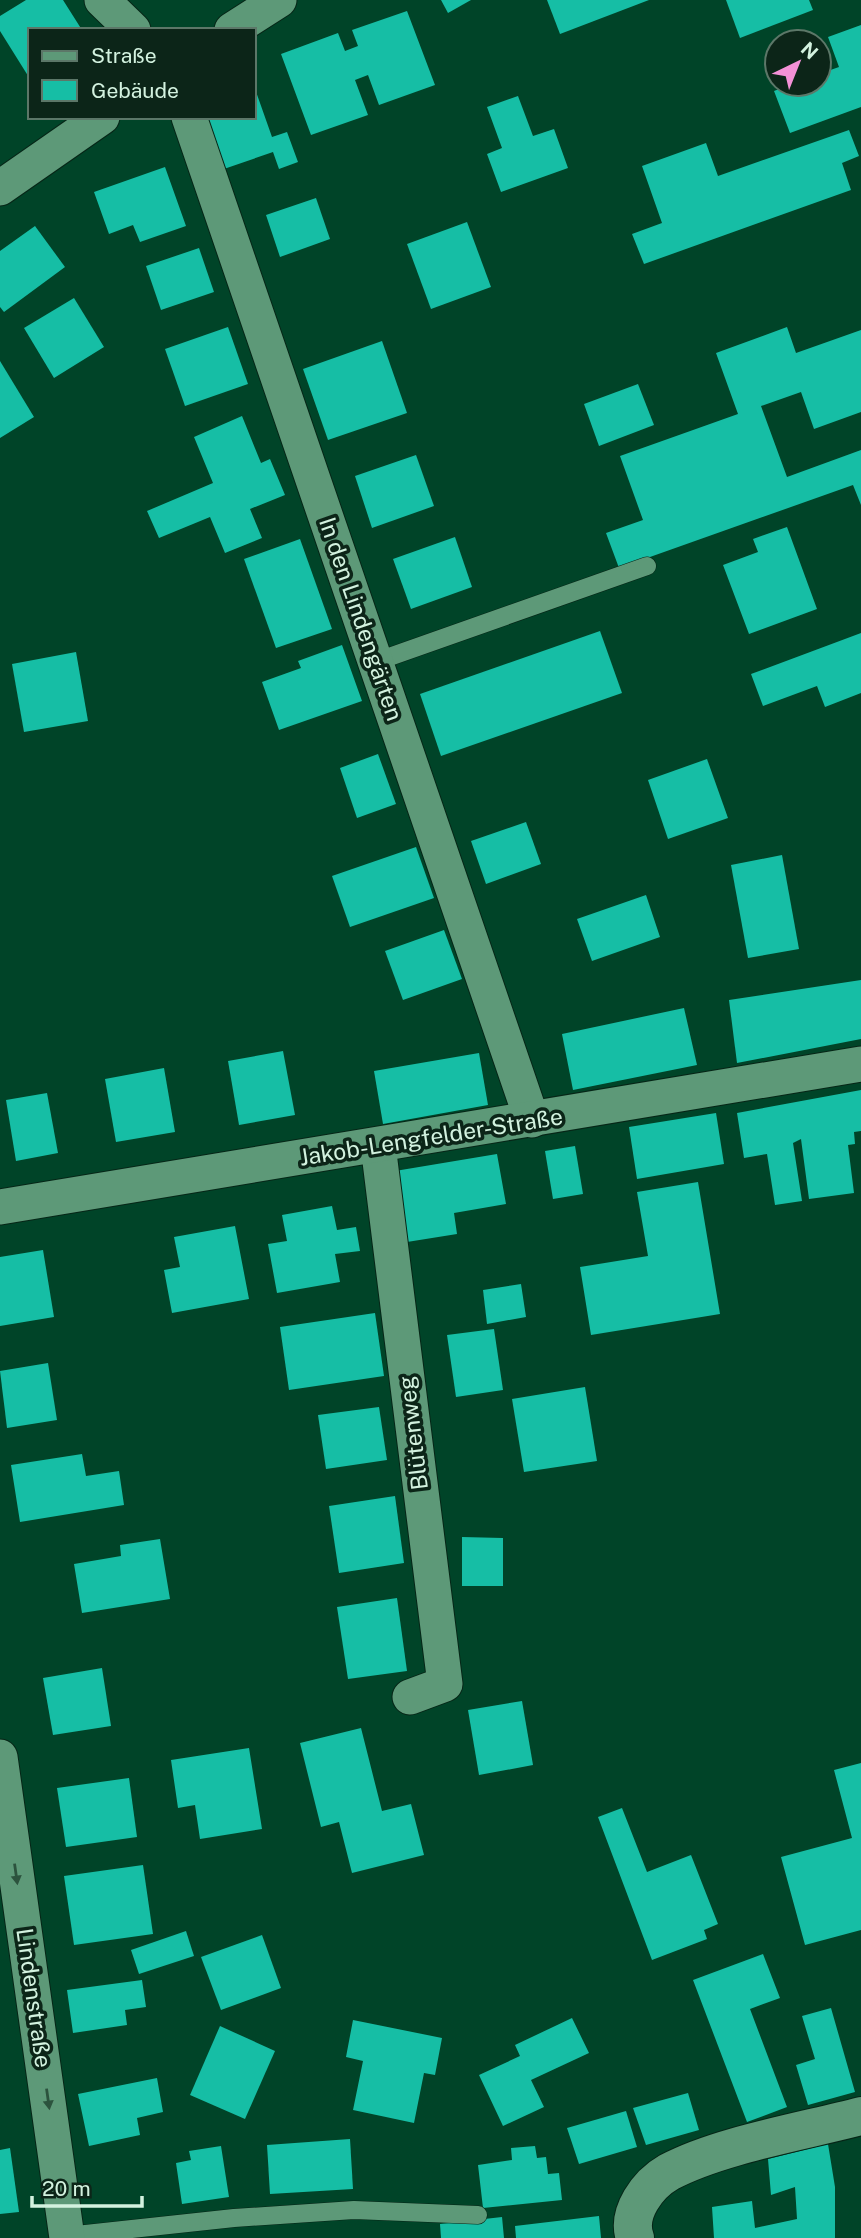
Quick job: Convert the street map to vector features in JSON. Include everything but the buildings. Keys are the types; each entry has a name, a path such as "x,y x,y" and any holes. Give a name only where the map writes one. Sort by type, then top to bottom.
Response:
{"street":[{"path":"102,0 130,28"},
{"path":"235,28 279,0"},
{"path":"0,188 99,119"},
{"name":"In den Lindengärten","path":"190,119 533,1121"},
{"name":"Jakob-Lengfelder-Straße","path":"0,1207 533,1121 861,1064"},
{"name":"Blütenweg","path":"378,1145 445,1684 410,1697"},
{"name":"Lindenstraße","path":"0,1758 67,2237"},
{"path":"635,2238 632,2231 635,2207 666,2174 698,2159 861,2116"}],"lane":[{"path":"375,662 647,566"},
{"path":"67,2237 234,2218 354,2210 478,2215"}]}
